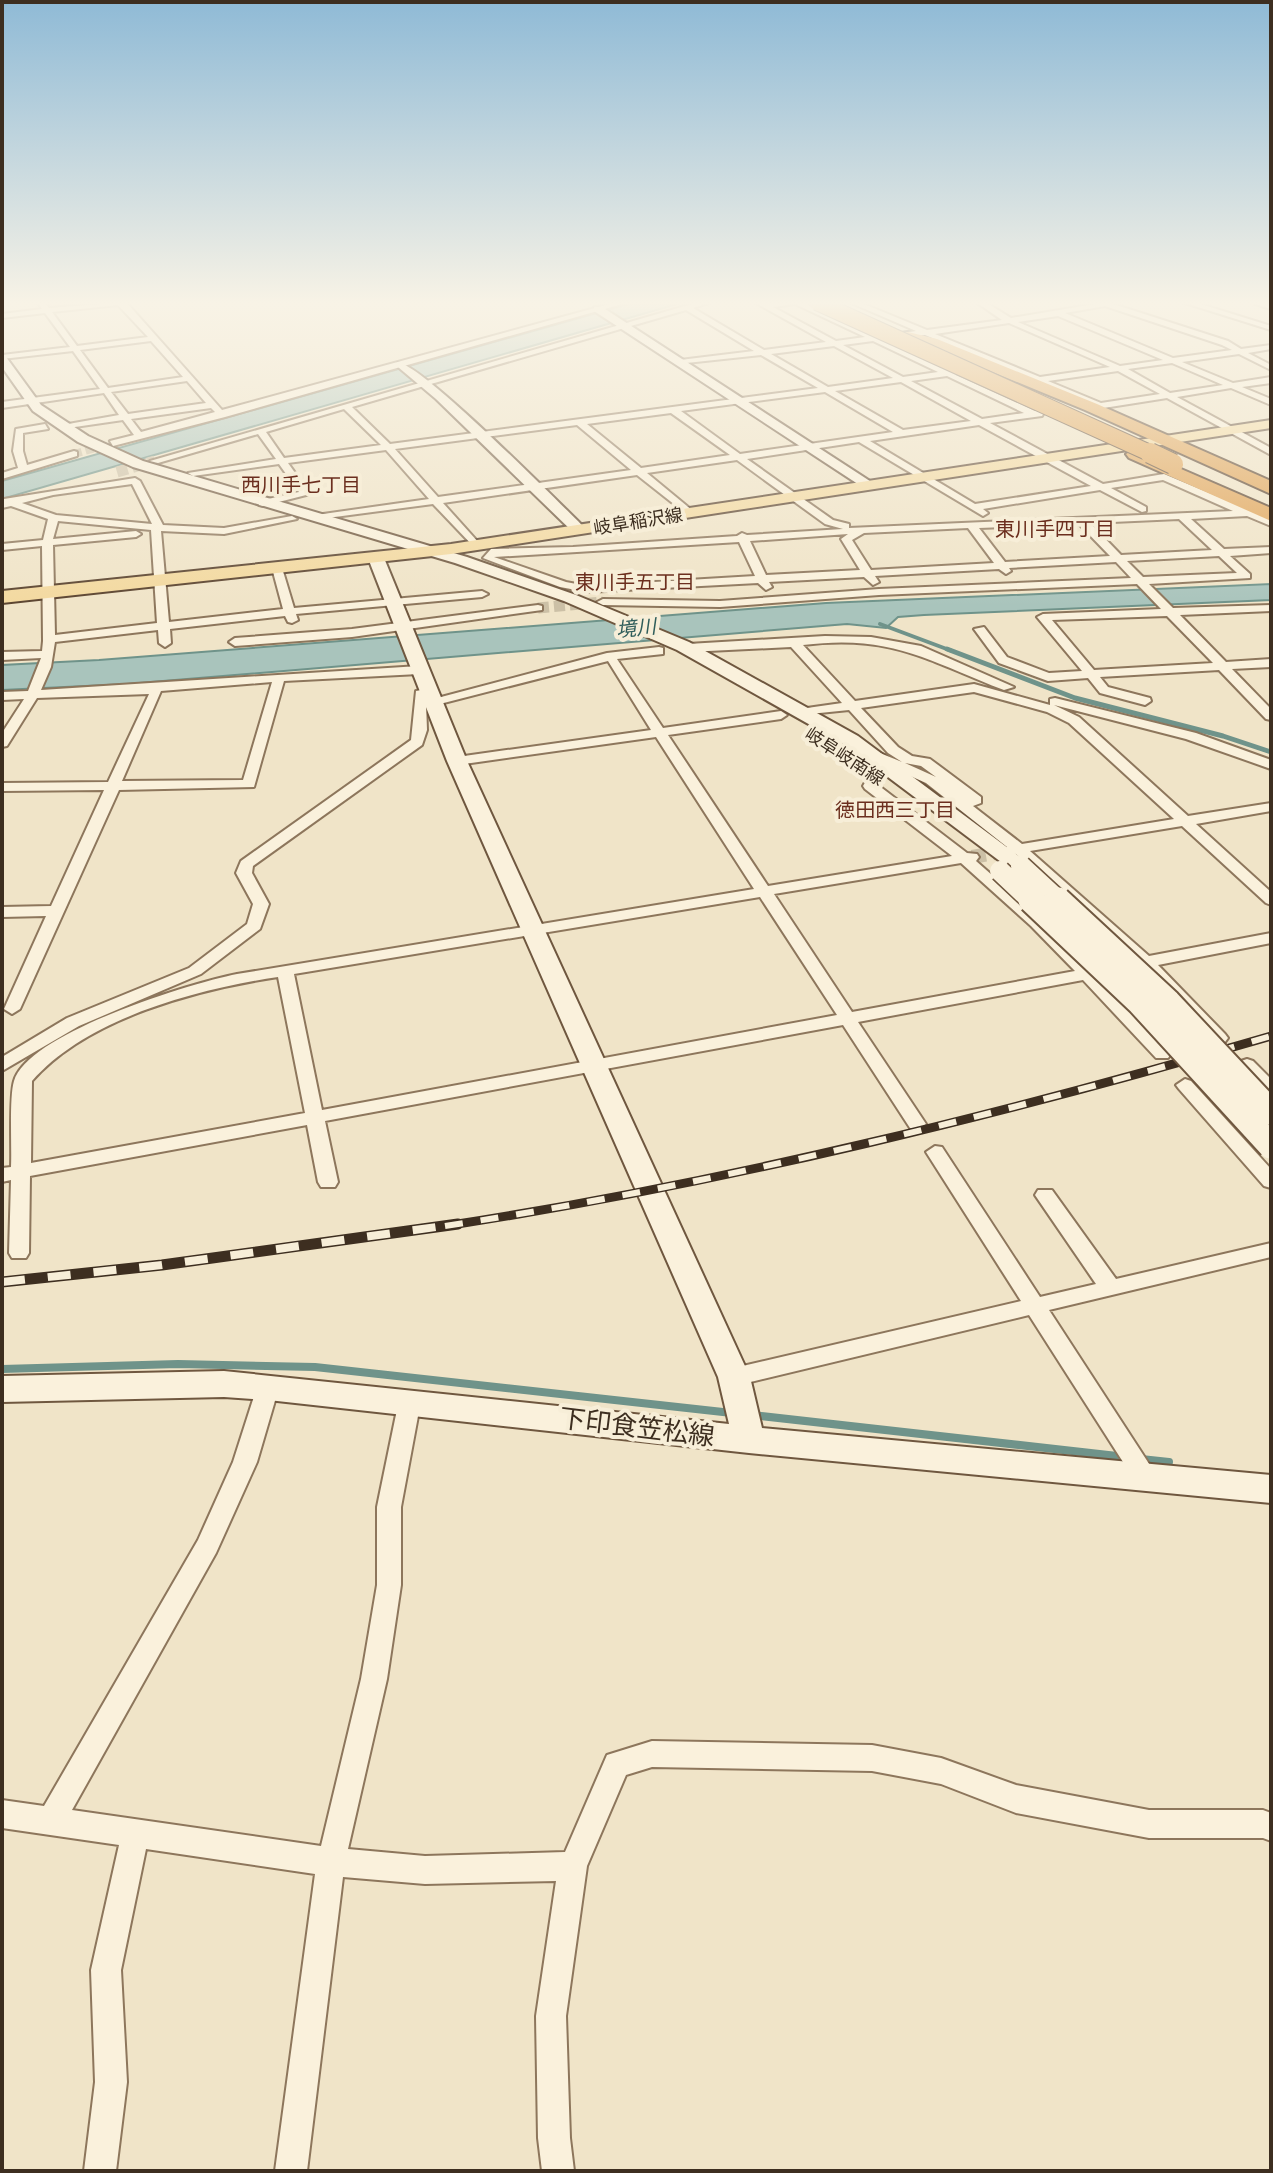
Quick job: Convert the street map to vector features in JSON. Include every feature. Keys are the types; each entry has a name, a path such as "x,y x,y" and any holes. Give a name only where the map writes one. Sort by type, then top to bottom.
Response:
{"highway":[{"path":"1017,403 1271,515"},
{"path":"1053,403 1271,508"},
{"path":"1087,403 1271,488"},
{"path":"1179,463 1271,498"}],"main road":[{"name":"岐阜稲沢線","path":"2,597 431,551 1271,424"}],"street":[{"path":"16,403 45,427 103,448 265,403"},
{"path":"17,403 103,448 127,468"},
{"path":"117,403 140,437"},
{"path":"155,461 358,403"},
{"path":"447,403 601,548"},
{"path":"193,473 722,403"},
{"path":"744,403 869,485"},
{"path":"848,403 901,433"},
{"path":"945,403 1142,509"},
{"path":"1015,403 1038,414"},
{"path":"1089,403 1094,406 1111,403"},
{"path":"1182,403 1271,452"},
{"path":"61,426 211,405 222,415"},
{"path":"347,407 388,447 475,545"},
{"path":"673,410 829,522 883,529"},
{"path":"316,518 1038,414"},
{"path":"580,423 689,513"},
{"path":"24,471 14,451 19,431 45,427"},
{"path":"261,432 305,494 263,503"},
{"path":"862,440 992,520 1016,523"},
{"path":"2,476 74,454"},
{"path":"53,492 127,468"},
{"name":"岐阜岐南線","path":"127,468 431,551 607,608 805,712 870,753 1013,859 1168,1002 1271,1112"},
{"name":"岐阜岐南線","path":"127,468 523,592 655,649 781,715 1013,859 1271,1146"},
{"path":"974,507 1164,477 1271,523"},
{"path":"6,501 135,481 158,523 158,587 165,643"},
{"path":"6,501 54,518 156,530 224,531 292,519"},
{"path":"1248,513 742,536 601,548 491,552 488,558 496,564 587,589 1271,550"},
{"path":"607,608 1246,576 1182,516"},
{"path":"2,743 31,695 48,655 48,543 50,524 54,518"},
{"path":"1082,521 1271,716"},
{"path":"971,525 1018,586"},
{"path":"879,592 846,539 883,529"},
{"path":"2,547 156,530"},
{"path":"742,536 772,600"},
{"path":"376,558 457,761 735,1384 748,1436"},
{"path":"277,568 297,637"},
{"path":"49,639 391,600 482,594"},
{"path":"235,642 402,628 538,608"},
{"path":"1145,701 1104,690 1043,617 1271,608"},
{"path":"980,629 1003,660 1048,677 1271,663"},
{"path":"686,647 852,639 890,642 919,650 1033,696 1191,736 1271,765"},
{"path":"794,643 849,706 893,750 908,760 925,762 976,800 962,805"},
{"path":"2,1065 73,1022 195,971 254,926 261,904 244,873 246,864 417,742 420,694 430,696 655,649"},
{"path":"2,656 48,655"},
{"path":"613,662 917,1124"},
{"path":"2,696 154,688 418,667"},
{"path":"2,787 249,784 279,678"},
{"path":"12,1009 155,694 154,688"},
{"path":"805,712 974,688 1052,709 1074,720 1271,900"},
{"path":"457,761 781,715"},
{"path":"870,753 931,780 962,805 1013,859 1146,962 1219,1038"},
{"path":"876,775 870,786 969,857 1055,939 1162,1054"},
{"path":"1013,859 1183,822 1271,807"},
{"path":"19,1253 11,1174 23,1080 30,1068 58,1047 143,1008 230,980 969,857"},
{"path":"2,912 55,911"},
{"path":"11,1174 1271,938"},
{"path":"285,971 328,1182"},
{"path":"1247,1065 1271,1090"},
{"path":"1185,1085 1271,1181"},
{"path":"935,1152 1144,1475"},
{"path":"1045,1195 1110,1287"},
{"path":"735,1384 1034,1306 1271,1250"},
{"name":"下印食笠松線","path":"2,1389 224,1384 268,1387 1271,1489"},
{"path":"50,1822 207,1546 245,1462 268,1387"},
{"path":"291,2171 331,1862 374,1679 389,1585 389,1507 410,1400"},
{"path":"558,2171 551,2016 573,1866 617,1764 652,1754 872,1758 941,1771 1016,1799 1149,1824 1271,1827"},
{"path":"2,1814 331,1862 425,1870 573,1866"},
{"path":"100,2171 111,2082 106,1970 135,1835"}],"water":[{"path":"277,403 333,403 2,499 2,481"},
{"name":"境川","path":"1271,584 1271,600 924,615 898,617 886,628 847,624 127,684 2,690 2,665 826,603"}],"waterway":[{"path":"880,624 952,651"},
{"path":"947,649 1075,698 1223,736 1271,752"},
{"path":"2,1369 178,1364 315,1367 732,1413"},
{"path":"752,1415 1126,1457"},
{"path":"1141,1459 1169,1462"}],"tunnel":[{"path":"74,454 113,443"},
{"path":"117,472 155,461"},
{"path":"538,608 603,602"},
{"path":"972,857 1012,850"}],"railway":[{"path":"454,1225 758,1168 1067,1093 1271,1036"},
{"path":"454,1225 458,1224"},
{"path":"2,1282 162,1265 454,1225"},
{"path":"445,1226 454,1225"}],"district":[{"name":"西川手七丁目","path":"301,485"},
{"name":"東川手四丁目","path":"1055,529"},
{"name":"東川手五丁目","path":"635,582"},
{"name":"徳田西三丁目","path":"895,810"}]}
